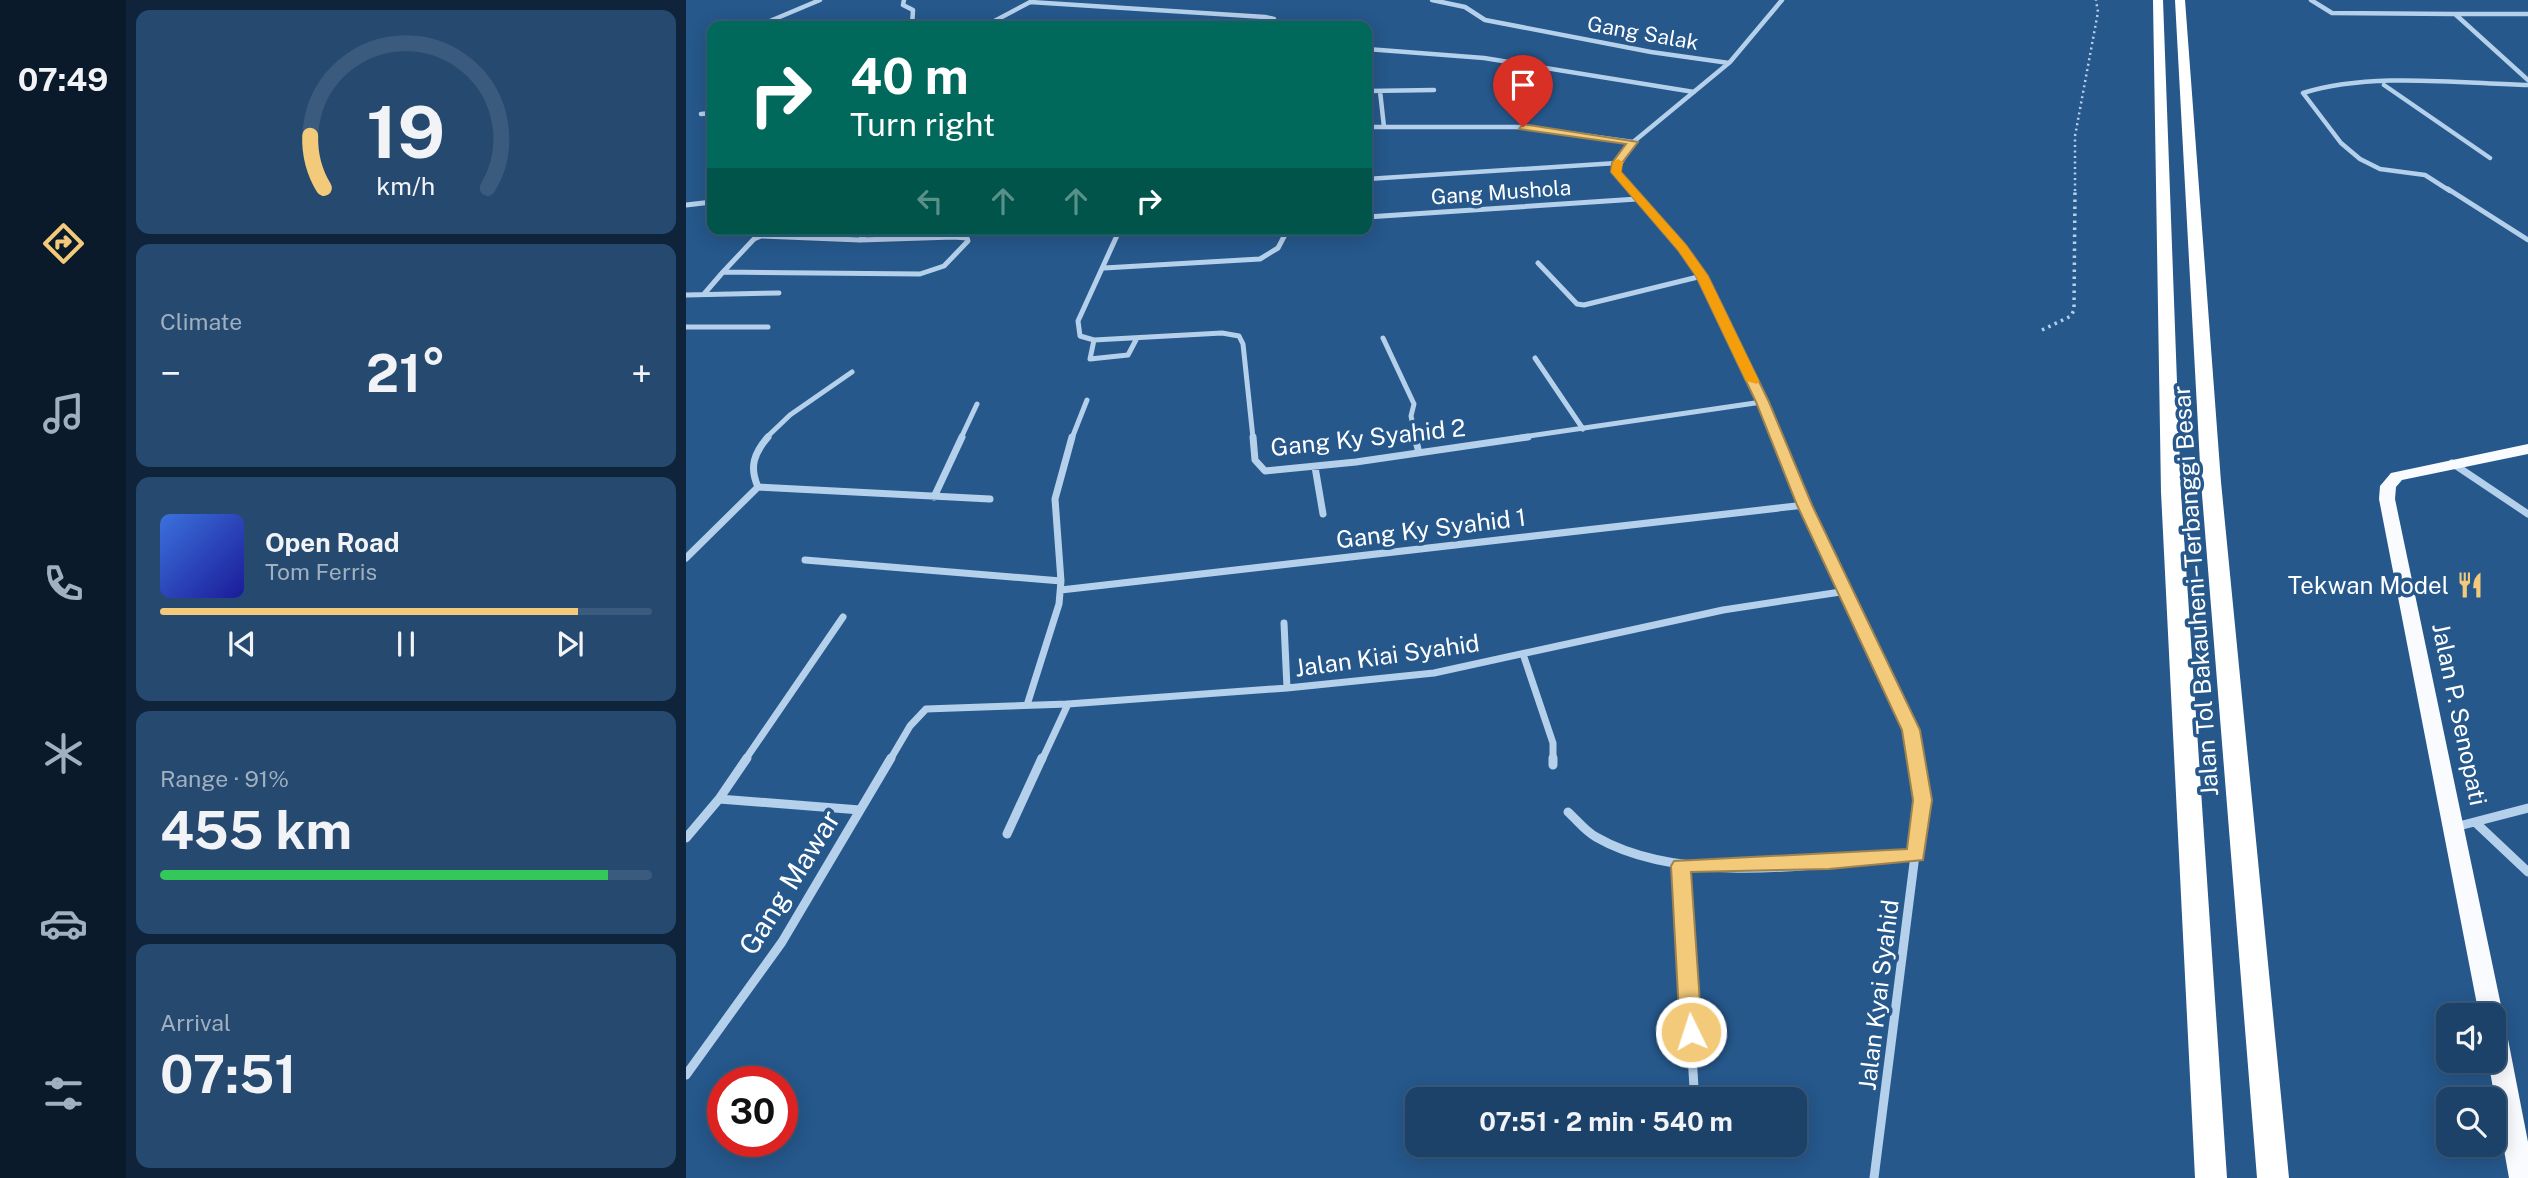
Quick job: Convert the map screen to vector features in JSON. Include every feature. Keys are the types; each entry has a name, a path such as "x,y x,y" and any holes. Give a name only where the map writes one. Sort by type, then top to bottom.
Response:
{"highway":[{"name":"Jalan Tol Bakauheni–Terbanggi Besar","path":"2158,0 2171,492 2211,1178"},
{"name":"Jalan Tol Bakauheni–Terbanggi Besar","path":"2180,0 2211,482 2273,1178"}],"main road":[{"name":"Jalan P. Senopati","path":"2489,1003 2387,499 2388,486 2397,476 2528,449"},
{"path":"2502,1073 2522,1178"}],"street":[{"path":"770,21 820,0"},
{"path":"904,0 903,5 913,10 912,21"},
{"name":"Gang Salak","path":"1432,0 1465,7 1485,20 1651,52 1729,63"},
{"path":"1372,179 1617,163 1633,142 1729,63 1783,0"},
{"path":"2311,0 2321,9 2332,13 2528,14"},
{"path":"994,21 1032,1 1255,16 1274,19 1273,21"},
{"path":"2455,14 2528,83"},
{"path":"1372,49 1484,58 1695,92"},
{"path":"2528,83 2312,88 2303,93 2342,143 2360,159 2380,169 2426,175 2528,240"},
{"path":"2383,85 2490,158"},
{"path":"1380,90 1384,127"},
{"path":"1372,91 1433,90"},
{"path":"701,114 707,113"},
{"path":"1372,127 1523,127 1633,142"},
{"name":"Jalan Kyai Syahid","path":"1617,163 1616,172 1637,200 1682,247 1702,276 1762,402 1805,505 1911,730 1922,800 1874,1178"},
{"name":"Gang Mushola","path":"1372,217 1637,200"},
{"path":"686,205 707,203"},
{"path":"860,240 865,235"},
{"path":"936,238 939,235"},
{"path":"1118,235 1078,321 1080,336 1094,340 1090,359 1129,355 1137,338"},
{"path":"1104,268 1259,259 1275,254 1286,235"},
{"path":"704,294 723,272 754,239 761,236 860,240 961,237 968,241 944,265 920,274 723,272"},
{"path":"1538,263 1577,304 1584,305 1702,276"},
{"path":"686,295 779,293"},
{"path":"686,327 768,327"},
{"name":"Gang Ky Syahid 2","path":"1094,340 1222,333 1239,336 1243,344 1255,460 1265,471 1419,453 1762,402"},
{"path":"1383,338 1414,404 1411,416 1419,453"},
{"path":"1535,358 1583,429"},
{"path":"758,487 751,470 758,447 807,400 852,372"},
{"path":"1027,705 1048,645 1061,590 1055,499 1074,431 1087,400"},
{"path":"934,497 977,404"},
{"path":"2452,463 2528,514"},
{"path":"1315,467 1323,514"},
{"path":"686,558 758,487 990,499"},
{"name":"Gang Ky Syahid 1","path":"1061,590 1805,505"},
{"path":"805,560 1061,581"},
{"name":"Jalan Kiai Syahid","path":"926,709 1068,704 1287,688 1434,673 1723,610 1847,591"},
{"path":"686,838 719,799 843,617"},
{"path":"1284,623 1287,688"},
{"path":"1523,654 1553,743 1553,765"},
{"path":"1007,834 1068,704"},
{"name":"Gang Mawar","path":"686,1075 782,942 916,716 926,709"},
{"path":"719,799 860,810"},
{"path":"2455,827 2528,808"},
{"path":"1569,812 1595,837 1641,857 1681,866 1829,862 1916,855"},
{"path":"2475,822 2528,872"},
{"path":"1681,866 1695,1087"}],"path":[{"path":"2042,330 2071,316 2074,310 2075,136 2098,12 2096,0"}],"slow traffic":[{"path":"1618,162 1616,172 1637,200 1682,247 1702,276 1752,381"}],"place":[{"name":"Tekwan Model","path":"2470,585"}],"route":[{"path":"1523,127 1633,142 1617,163 1616,172 1637,200 1682,247 1702,276 1762,402 1805,505 1911,730 1922,800 1916,855 1829,862 1681,866 1691,1032"}]}
